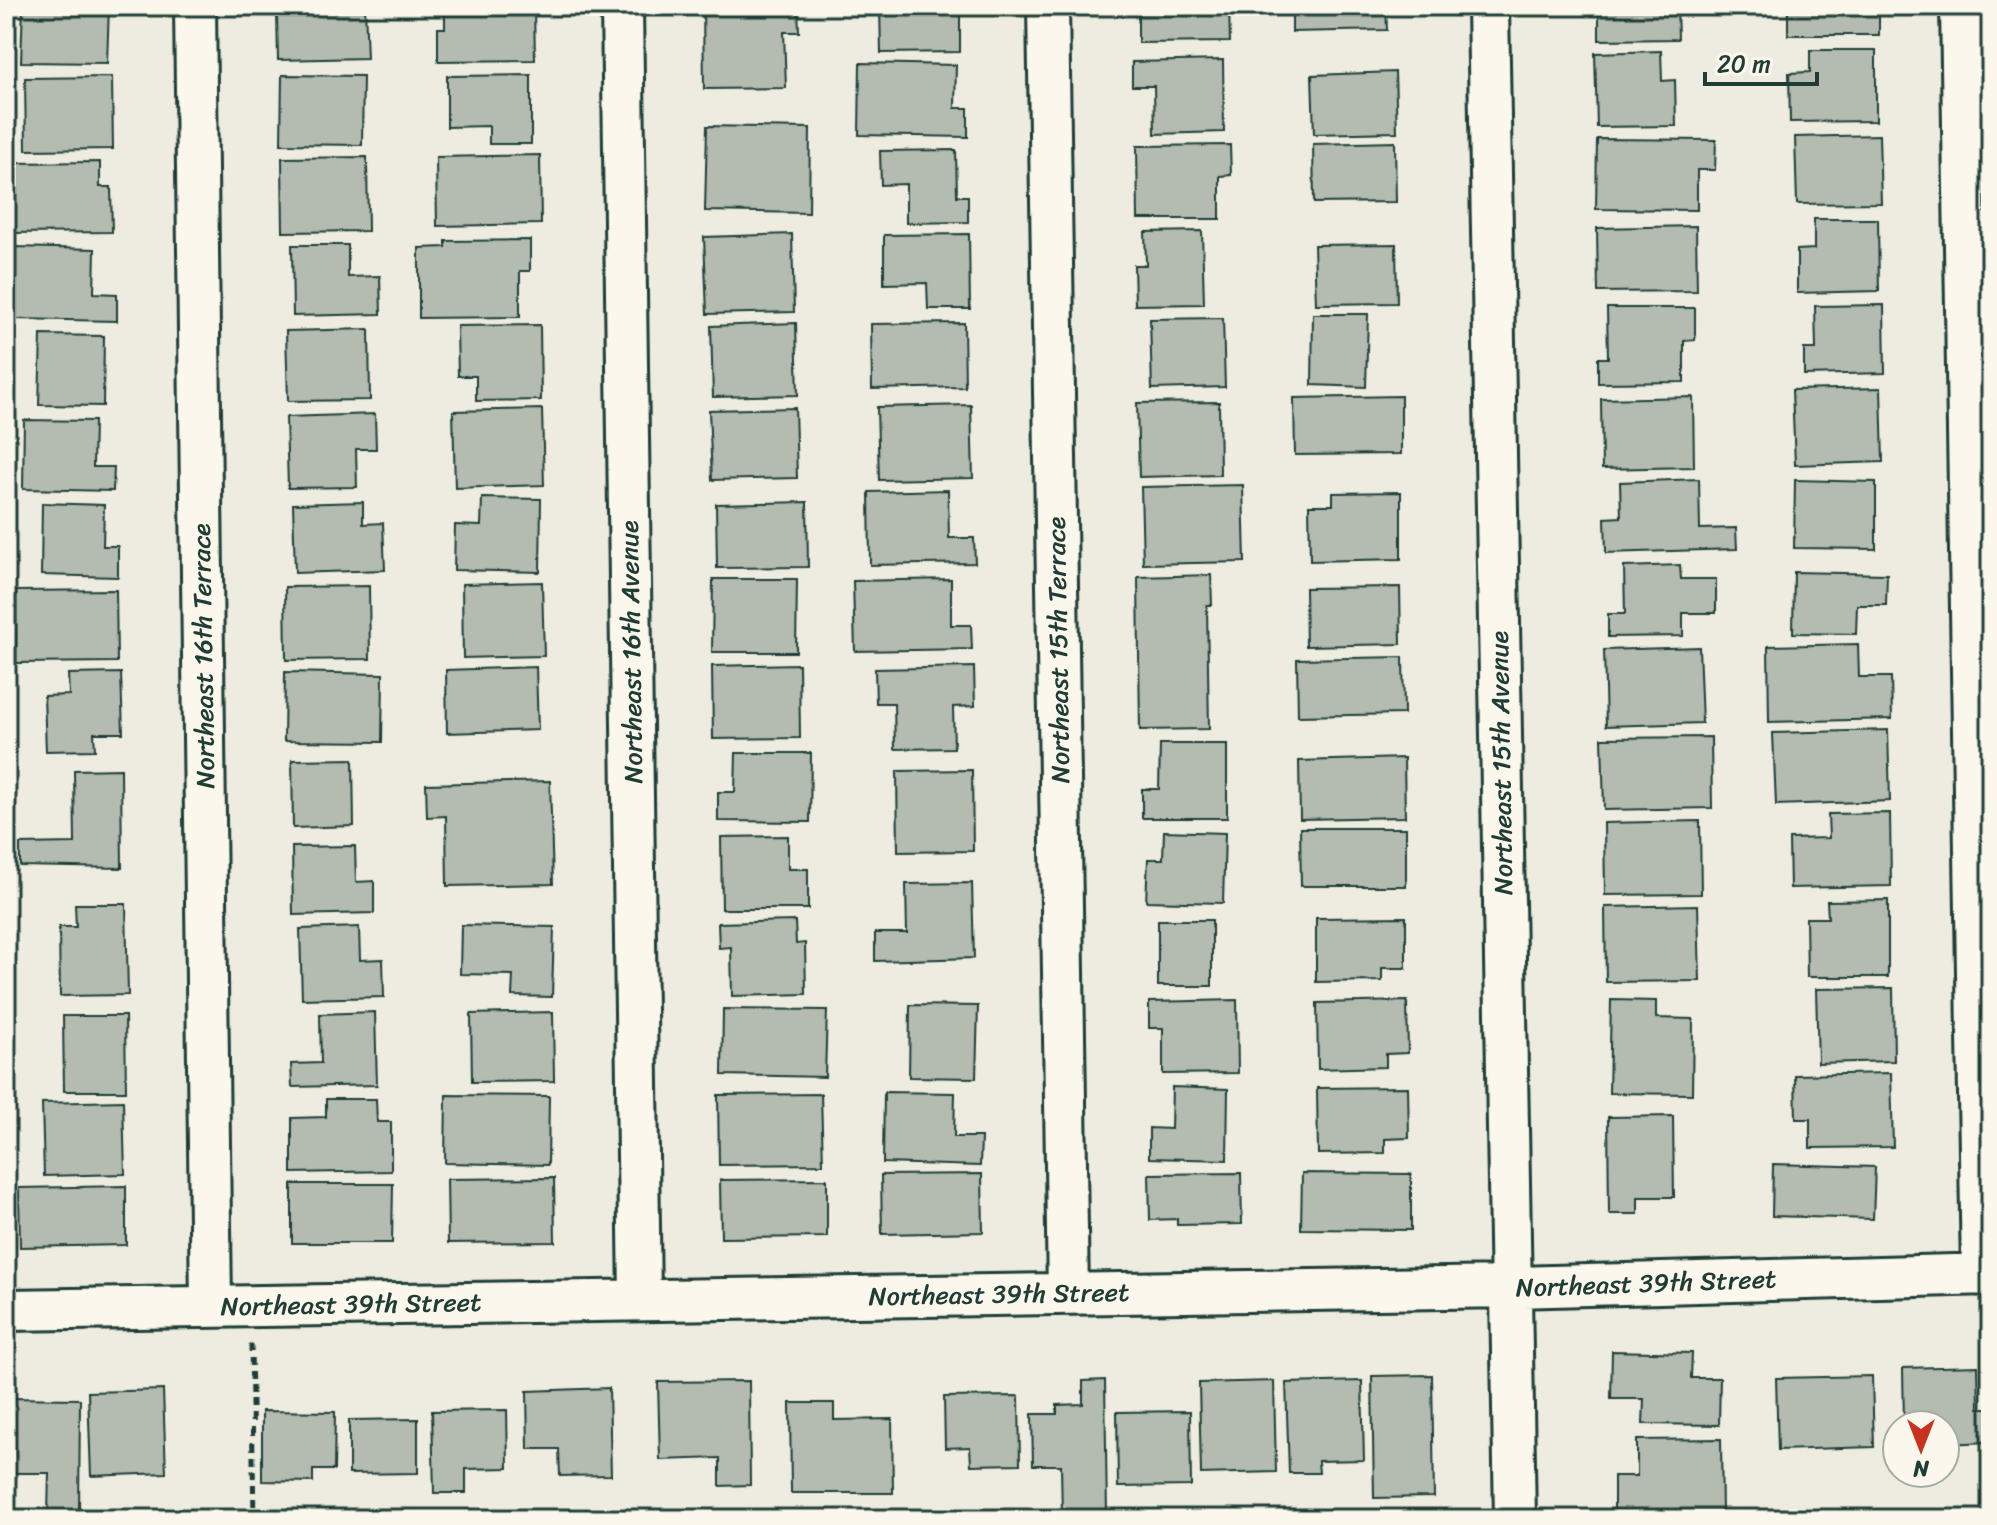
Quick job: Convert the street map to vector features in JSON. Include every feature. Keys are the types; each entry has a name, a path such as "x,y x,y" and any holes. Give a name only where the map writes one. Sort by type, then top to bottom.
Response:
{"street":[{"name":"Northeast 16th Terrace","path":"195,6 211,1306"},
{"name":"Northeast 16th Avenue","path":"622,6 640,1299"},
{"name":"Northeast 15th Terrace","path":"1048,6 1068,1294"},
{"name":"Northeast 15th Avenue","path":"1488,6 1515,1519"},
{"path":"1961,6 1986,1274"},
{"name":"Northeast 39th Street","path":"6,1310 1511,1287 1986,1274"}],"path":[{"path":"251,1343 254,1519"}],"building":[{"path":"23,6 109,6 107,63 21,62"},
{"path":"289,6 365,6 367,58 278,60 277,14 289,14"},
{"path":"445,6 534,6 535,60 438,61 438,28 445,28"},
{"path":"703,6 798,6 799,32 784,32 786,88 704,89"},
{"path":"880,6 960,6 960,52 881,53"},
{"path":"1138,6 1229,6 1230,42 1138,43"},
{"path":"1292,6 1386,6 1387,30 1292,32"},
{"path":"1599,6 1677,6 1678,39 1599,40"},
{"path":"1788,6 1879,6 1879,35 1788,35"},
{"path":"1810,50 1876,50 1876,121 1790,122 1789,73 1810,72"},
{"path":"1661,51 1662,81 1675,80 1676,126 1597,127 1595,53"},
{"path":"1223,60 1224,132 1155,134 1154,86 1132,86 1132,62"},
{"path":"860,63 956,65 955,108 968,108 968,137 859,135"},
{"path":"1395,72 1397,132 1314,134 1312,75"},
{"path":"282,75 363,76 362,145 281,144"},
{"path":"531,75 531,144 489,144 489,126 447,127 447,76"},
{"path":"112,77 113,149 26,150 25,78"},
{"path":"707,126 810,128 809,213 705,211"},
{"path":"1879,135 1881,203 1797,204 1795,137"},
{"path":"1597,139 1716,140 1715,170 1697,170 1697,210 1596,209"},
{"path":"1395,142 1396,202 1314,203 1313,144"},
{"path":"1230,145 1231,175 1220,176 1220,219 1138,219 1137,146"},
{"path":"956,150 957,196 968,196 968,222 906,223 906,184 881,185 880,151"},
{"path":"540,155 541,224 437,226 436,157"},
{"path":"367,157 368,231 283,232 282,158"},
{"path":"100,162 100,187 111,187 112,232 10,233 10,163"},
{"path":"1814,219 1878,219 1879,291 1797,293 1797,250 1814,249"},
{"path":"1696,226 1697,291 1598,292 1597,228"},
{"path":"1202,231 1204,304 1135,305 1134,265 1146,265 1145,232"},
{"path":"792,234 794,312 707,314 704,237"},
{"path":"969,234 970,309 928,309 927,283 884,284 884,235"},
{"path":"530,240 530,271 520,271 520,317 419,318 419,248 446,247 446,241"},
{"path":"1396,244 1397,303 1316,304 1314,245"},
{"path":"292,245 348,245 348,277 380,276 381,314 293,316"},
{"path":"14,247 95,249 94,293 117,294 117,321 13,319"},
{"path":"1884,305 1885,373 1804,375 1804,349 1816,349 1815,306"},
{"path":"1607,308 1695,308 1695,340 1684,341 1684,382 1598,383 1598,358 1608,358"},
{"path":"1313,314 1368,314 1366,387 1312,385"},
{"path":"1223,318 1225,387 1152,389 1150,319"},
{"path":"796,323 798,395 713,397 711,326"},
{"path":"964,323 965,387 872,389 871,324"},
{"path":"540,325 541,400 476,401 476,376 458,376 457,326"},
{"path":"369,329 370,400 288,401 286,331"},
{"path":"41,335 104,336 103,406 39,405"},
{"path":"1881,388 1883,462 1795,465 1792,390"},
{"path":"1401,396 1401,454 1295,455 1294,398"},
{"path":"1693,397 1694,467 1602,469 1601,399"},
{"path":"1219,402 1220,475 1139,477 1137,403"},
{"path":"971,405 973,478 879,480 877,407"},
{"path":"795,408 797,478 712,480 709,410"},
{"path":"542,409 544,485 455,488 453,411"},
{"path":"375,414 376,449 356,449 357,487 288,488 286,417"},
{"path":"24,420 94,421 93,467 114,467 113,491 23,489"},
{"path":"1699,479 1700,529 1736,528 1737,549 1606,553 1605,518 1621,517 1620,482"},
{"path":"1795,480 1876,482 1876,549 1794,548"},
{"path":"1243,485 1245,562 1143,564 1141,487"},
{"path":"948,490 949,538 974,538 975,563 870,565 869,492"},
{"path":"1401,492 1401,559 1310,561 1309,505 1333,505 1333,493"},
{"path":"482,498 541,499 540,572 454,570 455,525 481,526"},
{"path":"363,502 363,524 383,523 385,570 295,573 293,504"},
{"path":"807,502 808,567 717,568 716,504"},
{"path":"42,503 104,505 103,546 118,546 118,577 41,575"},
{"path":"1680,565 1681,579 1716,579 1716,613 1683,613 1683,636 1608,637 1608,614 1625,614 1624,567"},
{"path":"1794,572 1887,574 1886,605 1857,605 1856,634 1793,633"},
{"path":"1211,575 1212,605 1207,605 1209,729 1140,730 1138,577"},
{"path":"713,579 797,579 796,652 712,652"},
{"path":"951,579 951,625 971,625 972,649 855,651 853,581"},
{"path":"542,582 544,656 463,658 462,584"},
{"path":"369,586 370,659 286,660 285,587"},
{"path":"1400,587 1401,644 1306,646 1305,588"},
{"path":"116,590 117,662 16,663 16,591"},
{"path":"1858,644 1859,677 1891,677 1892,719 1769,722 1768,646"},
{"path":"1699,647 1702,723 1606,726 1604,650"},
{"path":"1403,657 1404,714 1298,716 1297,659"},
{"path":"799,664 800,738 713,739 712,666"},
{"path":"536,667 538,730 447,733 446,670"},
{"path":"974,667 975,706 953,707 954,748 895,749 894,703 876,703 875,669"},
{"path":"285,672 383,674 382,742 284,741"},
{"path":"121,673 123,733 94,733 95,750 46,751 44,696 69,695 68,674"},
{"path":"1888,730 1890,801 1776,805 1773,733"},
{"path":"1711,737 1712,808 1604,810 1602,738"},
{"path":"1160,744 1227,744 1227,818 1142,818 1142,789 1159,789"},
{"path":"736,753 811,753 810,822 718,821 718,792 735,792"},
{"path":"1404,758 1405,817 1300,819 1299,761"},
{"path":"353,759 354,826 293,828 292,760"},
{"path":"121,769 122,868 20,866 20,844 75,843 74,770"},
{"path":"972,770 973,851 898,852 897,771"},
{"path":"550,781 553,884 447,886 446,816 427,817 426,784"},
{"path":"1890,813 1891,886 1790,888 1789,839 1829,838 1828,814"},
{"path":"1700,821 1701,894 1605,895 1604,823"},
{"path":"1300,828 1406,828 1406,886 1301,886"},
{"path":"1164,831 1225,833 1223,903 1146,901 1148,859 1163,859"},
{"path":"788,836 788,869 808,869 808,909 722,909 721,837"},
{"path":"355,846 356,882 374,881 374,913 293,915 292,847"},
{"path":"972,883 974,958 875,961 875,933 907,933 906,884"},
{"path":"1888,900 1888,977 1807,977 1806,918 1828,918 1827,901"},
{"path":"75,904 126,904 128,995 60,996 59,927 76,927"},
{"path":"1698,905 1700,981 1606,982 1605,907"},
{"path":"1406,917 1406,968 1382,968 1382,981 1316,982 1316,918"},
{"path":"1158,920 1212,920 1212,986 1158,986"},
{"path":"795,921 796,944 805,943 806,994 732,996 731,947 719,948 718,923"},
{"path":"461,925 554,927 552,997 512,996 513,975 460,974"},
{"path":"359,927 360,960 383,959 384,997 302,999 300,929"},
{"path":"1893,988 1894,1061 1818,1063 1816,989"},
{"path":"1237,1000 1238,1073 1163,1074 1163,1028 1149,1028 1149,1002"},
{"path":"1611,1000 1656,1001 1656,1018 1693,1019 1692,1094 1609,1093"},
{"path":"1407,1001 1408,1053 1386,1054 1386,1067 1318,1069 1317,1003"},
{"path":"910,1005 978,1006 976,1078 909,1077"},
{"path":"723,1009 827,1010 825,1077 722,1075"},
{"path":"375,1012 377,1085 292,1087 291,1064 321,1063 320,1014"},
{"path":"553,1012 554,1081 472,1082 471,1014"},
{"path":"63,1016 125,1016 126,1091 64,1091"},
{"path":"1891,1073 1893,1147 1810,1148 1810,1119 1796,1119 1795,1075"},
{"path":"1172,1087 1228,1089 1227,1160 1149,1158 1149,1128 1171,1129"},
{"path":"1408,1087 1409,1138 1385,1139 1385,1153 1318,1154 1317,1088"},
{"path":"884,1092 955,1093 954,1137 981,1137 980,1166 883,1163"},
{"path":"821,1094 823,1164 719,1165 718,1095"},
{"path":"446,1095 549,1096 548,1165 445,1163"},
{"path":"326,1099 376,1099 377,1122 391,1122 391,1171 292,1173 292,1118 326,1117"},
{"path":"123,1101 125,1174 44,1176 42,1103"},
{"path":"1673,1116 1674,1197 1638,1197 1638,1214 1609,1214 1608,1117"},
{"path":"1773,1164 1875,1167 1873,1219 1772,1216"},
{"path":"1241,1173 1242,1224 1177,1225 1177,1219 1150,1220 1149,1174"},
{"path":"1302,1173 1411,1174 1411,1230 1301,1229"},
{"path":"982,1174 983,1232 882,1234 881,1175"},
{"path":"554,1178 555,1242 448,1243 447,1179"},
{"path":"827,1179 827,1237 721,1238 720,1180"},
{"path":"292,1184 393,1184 392,1243 292,1243"},
{"path":"126,1186 126,1245 20,1247 19,1188"},
{"path":"1612,1351 1692,1353 1691,1378 1720,1378 1719,1425 1643,1424 1644,1399 1611,1399"},
{"path":"1978,1366 1979,1408 1991,1408 1991,1442 1961,1443 1961,1409 1904,1409 1903,1368"},
{"path":"1432,1375 1434,1497 1374,1498 1372,1376"},
{"path":"1872,1376 1874,1447 1778,1450 1776,1378"},
{"path":"1105,1380 1107,1516 1062,1517 1061,1465 1033,1465 1032,1414 1057,1414 1057,1405 1083,1404 1083,1381"},
{"path":"749,1381 750,1485 720,1486 720,1458 660,1460 658,1382"},
{"path":"1274,1381 1276,1472 1201,1474 1199,1383"},
{"path":"1362,1381 1364,1460 1318,1461 1319,1473 1289,1473 1286,1383"},
{"path":"609,1388 611,1475 560,1476 559,1449 528,1449 527,1391"},
{"path":"163,1390 166,1473 91,1476 88,1392"},
{"path":"1019,1396 1020,1464 971,1465 970,1447 945,1448 944,1397"},
{"path":"6,1398 80,1399 79,1514 48,1513 49,1473 6,1473"},
{"path":"790,1403 834,1403 834,1420 892,1419 893,1493 791,1493"},
{"path":"507,1410 508,1468 466,1469 466,1493 434,1493 432,1411"},
{"path":"262,1411 335,1412 334,1470 313,1470 313,1482 262,1481"},
{"path":"1190,1411 1191,1486 1118,1487 1117,1412"},
{"path":"418,1419 418,1473 349,1474 349,1420"},
{"path":"1721,1439 1722,1514 1614,1515 1614,1476 1637,1476 1637,1440"}]}
